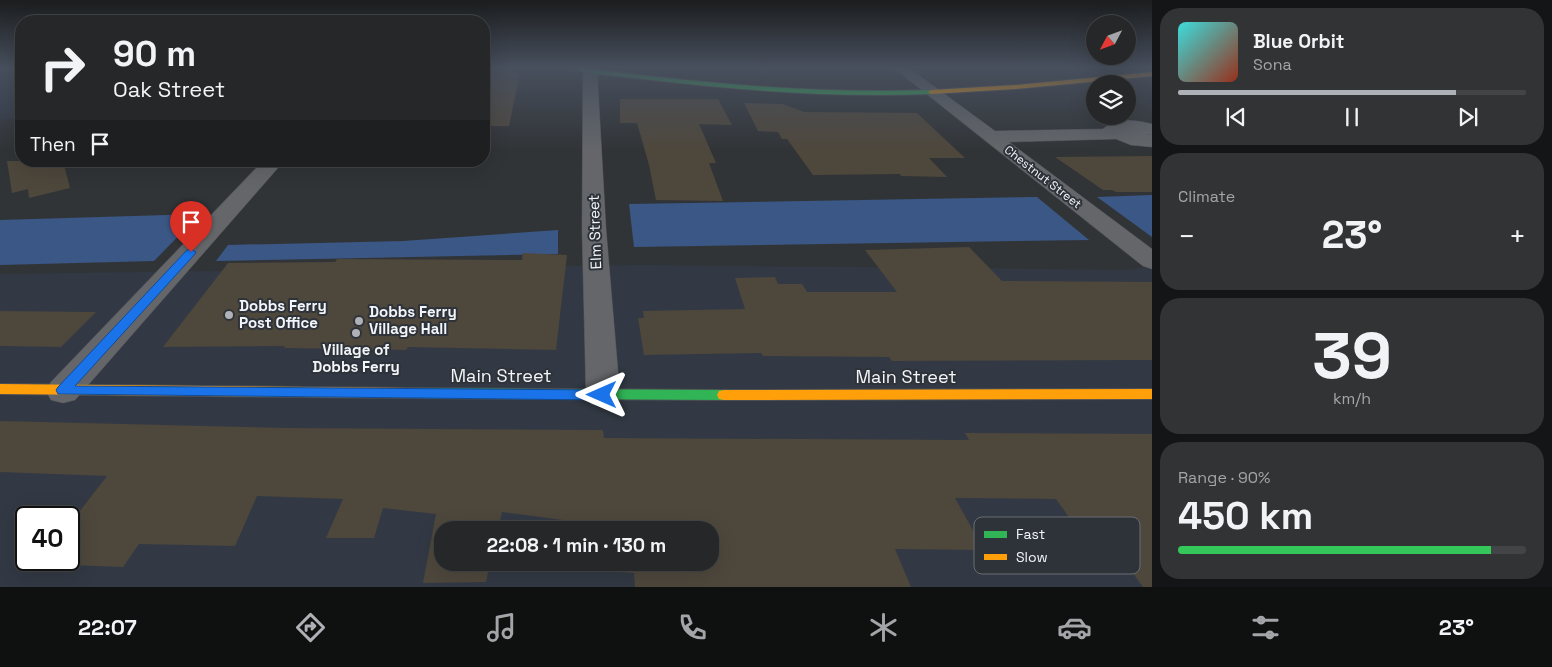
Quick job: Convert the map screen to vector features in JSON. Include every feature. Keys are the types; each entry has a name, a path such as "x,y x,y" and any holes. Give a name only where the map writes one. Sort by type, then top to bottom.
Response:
{"main road":[{"name":"Main Street","path":"0,389 602,395 1152,394"}],"street":[{"name":"Elm Street","path":"584,95 594,229 602,395"},
{"name":"Chestnut Street","path":"936,95 1152,261"},
{"path":"1152,130 1140,126 1118,127 1111,131 1131,139 1152,141"},
{"path":"991,137 1116,134"},
{"path":"63,390 268,167"}],"shaded area":[{"path":"0,95 15,95 15,119 0,120"},
{"path":"1152,195 1152,237 1097,197"},
{"path":"1037,197 1089,240 634,247 629,204"},
{"path":"200,214 154,261 0,265 0,220"},
{"path":"558,230 558,254 216,261 228,245 403,241"},
{"path":"644,265 1129,270 1152,266 1152,587 0,587 0,274"}],"building":[{"path":"490,95 515,95 509,126 490,126"},
{"path":"620,99 718,99 732,125 699,124 716,163 709,163 723,201 656,200 649,165 637,123 620,123"},
{"path":"744,103 783,104 804,112 917,113 965,158 929,158 947,177 901,176 900,174 813,175 787,139 782,139 778,132 758,131"},
{"path":"1152,156 1152,192 1103,190 1055,157"},
{"path":"7,161 15,161 15,167 65,167 70,188 29,198 28,189 12,193"},
{"path":"969,247 1002,281 1152,282 1152,360 892,361 889,357 763,356 761,353 644,355 638,318 644,318 643,311 745,309 735,278 775,277 778,284 802,284 807,292 897,292 865,250"},
{"path":"523,253 567,255 556,350 408,347 406,350 284,348 285,346 163,347 228,263 335,262 337,259 522,260"},
{"path":"0,311 96,312 61,347 0,346"},
{"path":"0,421 287,428 603,430 604,438 969,440 965,433 1152,434 1152,587 1143,587 1134,574 1140,574 1140,517 1069,517 1056,499 955,498 974,532 974,550 895,549 911,587 635,587 634,573 604,571 719,571 719,521 563,521 502,512 500,521 435,521 436,514 383,508 374,538 326,538 343,499 257,496 235,546 139,544 123,567 80,565 80,511 107,476 0,472"},
{"path":"434,525 434,571 488,571 486,582 423,583"}],"traffic: fast":[{"path":"407,393 724,395"}],"traffic: slow":[{"path":"0,389 407,393"},
{"path":"724,395 1152,394"}],"place":[{"name":"Dobbs Ferry Post Office","path":"229,315"},
{"name":"Dobbs Ferry Village Hall","path":"359,321"},
{"name":"Village of Dobbs Ferry","path":"356,333"}],"route":[{"path":"191,252 63,390 602,395"}]}
